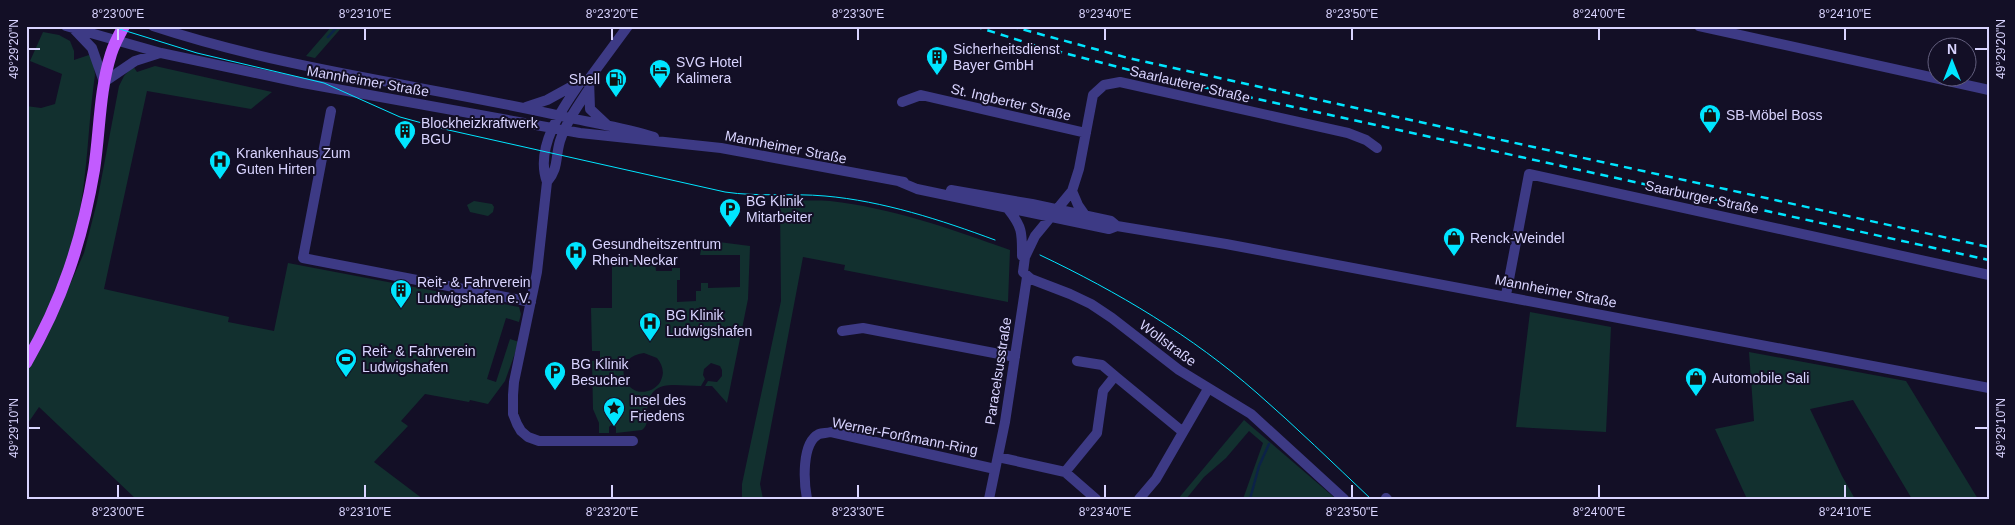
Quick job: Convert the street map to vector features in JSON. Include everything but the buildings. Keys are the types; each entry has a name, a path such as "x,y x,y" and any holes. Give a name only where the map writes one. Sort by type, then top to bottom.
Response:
{"main road":[{"path":"26,363 64,289 79,242 94,169 104,82 111,54 124,26"}],"street":[{"name":"Mannheimer Straße","path":"153,26 198,41 272,60 522,107 607,125 632,135"},
{"path":"171,26 198,41"},
{"path":"628,26 587,83 558,115 548,139 542,170 547,182 537,272 514,382 513,414 521,431 528,437 538,441 632,440"},
{"path":"1699,26 1989,90"},
{"name":"Mannheimer Straße","path":"69,27 161,53 303,84 565,130 632,135 721,148 1055,213 1109,229 1117,226 1226,244 1506,295 1989,388"},
{"path":"69,27 92,48 104,82 135,61 161,53"},
{"name":"Saarlauterer Straße","path":"1055,213 1072,190 1093,95 1104,85 1120,82 1348,133 1361,137 1377,148"},
{"path":"522,107 535,105 587,83"},
{"path":"547,182 554,173 560,142 587,83"},
{"path":"587,83 590,109 607,125"},
{"name":"St. Ingberter Straße","path":"902,102 921,95 1086,133"},
{"path":"331,111 303,258 531,302"},
{"name":"Saarburger Straße","path":"1506,295 1529,174 1989,275"},
{"name":"Mannheimer Straße","path":"898,181 917,190 1008,209 1085,215 1111,220 1117,226"},
{"path":"1072,190 1078,205 1085,215"},
{"path":"1008,209 1019,223 1022,231 1025,273"},
{"path":"1025,273 1029,246 1055,213"},
{"name":"Paracelsusstraße","path":"989,499 1005,422 1025,273"},
{"name":"Wollstraße","path":"1025,273 1091,304 1179,370 1237,404 1251,414 1344,499"},
{"path":"842,331 863,328 1015,358"},
{"path":"1077,361 1102,365 1182,432"},
{"path":"1065,472 1097,433 1103,391 1115,376"},
{"path":"1139,499 1156,479 1208,388"},
{"name":"Werner-Forßmann-Ring","path":"807,499 804,484 809,447 812,439 819,434 831,432 995,469"},
{"path":"998,457 1065,472 1096,499"}],"green space":[{"path":"332,26 343,26 315,58 306,56"},
{"path":"43,32 59,35 70,41 74,51 74,60 89,55 93,57 95,75 82,200 78,221 69,256 58,285 26,353 26,106 41,108 55,104 62,74 30,61"},
{"path":"133,66 137,72 155,66 272,92 251,109 147,91 104,289 229,317 228,322 274,331 288,263 519,307 521,314 519,322 506,318 487,379 496,382 510,339 519,342 505,381 488,404 425,394 401,421 408,426 374,462 423,499 136,499 39,407 26,426 26,372 44,343 84,253 97,202 119,86 124,76"},
{"path":"474,201 492,204 494,207 493,212 488,216 470,212 467,205"},
{"path":"780,201 830,201 853,204 899,214 1010,250 1008,302 844,270 845,265 803,257 760,484 763,499 742,499 742,484 781,301"},
{"path":"703,240 750,246 748,299 727,403 712,386 705,386 708,381 717,382 722,376 720,366 711,363 704,369 703,375 705,379 701,386 671,385 656,389 651,395 646,424 642,430 616,433 616,427 611,425 609,433 599,433 599,423 593,409 592,361 600,360 600,351 592,351 591,308 612,308 612,261 655,261 656,271 672,271 672,268 680,268 680,280 677,280 677,302 696,301 696,291 701,291 701,283 708,283 708,288 740,287 740,255 700,255","holes":["644,353 657,358 662,365 663,371 657,386 642,392 628,384 624,377 624,369 627,362 633,356"]},
{"path":"1530,312 1611,327 1606,432 1516,427"},
{"path":"1749,352 1906,381 1978,499 1912,499 1853,400 1810,409 1855,499 1747,499 1715,429 1754,421"},
{"path":"1244,420 1336,499 1243,499 1263,443 1249,431 1226,458 1204,477 1186,499 1178,499"}],"waterway":[{"path":"328,37 338,26"},
{"path":"1250,499 1259,466 1269,444"}],"tram line":[{"path":"110,26 197,53 324,83 400,117 444,129 725,192 825,196 868,202 954,225 995,240"},
{"path":"1040,255 1126,300 1207,353 1272,406 1371,499"}],"railway":[{"path":"974,26 1037,46 1153,76 1989,260"},
{"path":"1010,26 1128,58 1989,247"}],"place":[{"name":"Sicherheitsdienst Bayer GmbH","path":"937,76"},
{"name":"SVG Hotel Kalimera","path":"660,89"},
{"name":"Shell","path":"616,98"},
{"name":"SB-Möbel Boss","path":"1710,134"},
{"name":"Blockheizkraftwerk BGU","path":"405,150"},
{"name":"Krankenhaus Zum Guten Hirten","path":"220,180"},
{"name":"BG Klinik Mitarbeiter","path":"730,228"},
{"name":"Renck-Weindel","path":"1454,257"},
{"name":"Gesundheitszentrum Rhein-Neckar","path":"576,271"},
{"name":"Reit- & Fahrverein Ludwigshafen e.V.","path":"401,309"},
{"name":"BG Klinik Ludwigshafen","path":"650,342"},
{"name":"Reit- & Fahrverein Ludwigshafen","path":"346,378"},
{"name":"BG Klinik Besucher","path":"555,391"},
{"name":"Automobile Sali","path":"1696,397"},
{"name":"Insel des Friedens","path":"614,427"}]}
